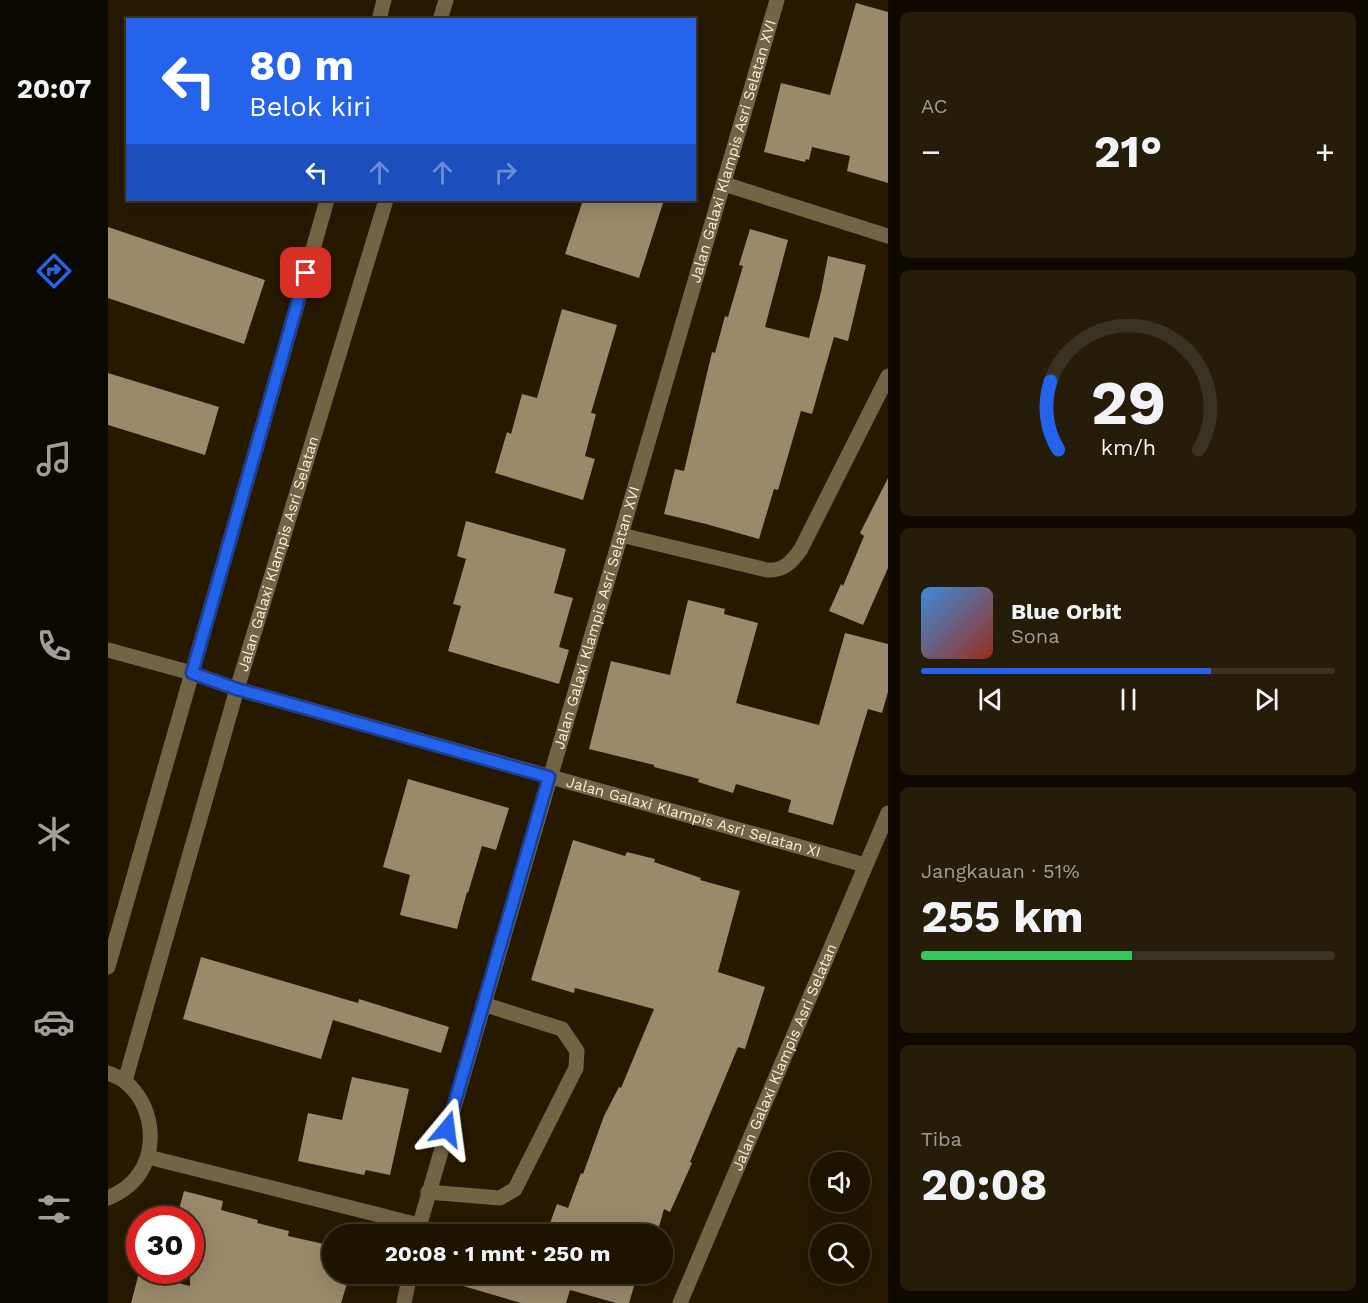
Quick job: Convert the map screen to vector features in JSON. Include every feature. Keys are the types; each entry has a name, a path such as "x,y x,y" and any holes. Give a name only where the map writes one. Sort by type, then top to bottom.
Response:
{"street":[{"path":"380,18 384,0"},
{"path":"441,18 446,0"},
{"name":"Jalan Galaxi Klampis Asri Selatan XVI","path":"420,1224 777,0"},
{"path":"724,184 888,236"},
{"path":"108,967 327,201"},
{"name":"Jalan Galaxi Klampis Asri Selatan","path":"124,1081 237,689 386,201"},
{"path":"621,535 767,570 786,567 801,549 888,376"},
{"name":"Jalan Galaxi Klampis Asri Selatan XI","path":"108,650 192,673 237,689 865,865"},
{"name":"Jalan Galaxi Klampis Asri Selatan","path":"680,1303 888,813"},
{"path":"428,1192 500,1198 516,1189 576,1068 577,1051 562,1029 483,1004"},
{"path":"108,1073 124,1081 139,1097 148,1116 151,1136 148,1157 138,1176 123,1191 108,1198"},
{"path":"148,1157 396,1224"},
{"path":"404,1303 408,1284"}],"building":[{"path":"856,3 888,12 888,183 847,171 850,156 812,147 809,160 806,159 805,162 764,152 781,83 830,95"},
{"path":"583,201 664,201 639,278 565,254"},
{"path":"108,227 265,280 244,344 108,298"},
{"path":"750,229 788,240 765,327 809,338 828,256 866,265 848,341 834,337 812,414 801,411 778,490 774,489 759,539 664,514 675,469 684,471 712,352 715,353 725,316 728,317 743,266 739,265"},
{"path":"562,309 617,325 591,413 596,414 585,456 595,459 583,500 495,473 507,432 511,434 522,394 537,398"},
{"path":"108,373 219,407 205,455 108,425"},
{"path":"888,478 888,568 863,625 829,611 841,584 843,586 864,536 860,533"},
{"path":"466,521 566,549 554,593 573,598 559,647 569,650 559,684 448,651 461,606 453,604 466,559 457,556"},
{"path":"688,600 725,609 724,614 758,623 736,703 819,725 845,633 888,644 888,692 882,713 868,709 833,825 788,812 791,800 736,784 733,793 698,782 699,779 654,767 654,765 589,749 611,661 670,675"},
{"path":"408,779 509,808 496,850 482,846 457,929 400,915 410,875 383,867"},
{"path":"573,840 625,856 627,852 655,859 654,862 701,878 700,880 740,891 718,972 765,987 745,1049 738,1047 690,1162 692,1163 670,1212 664,1209 660,1224 550,1224 557,1204 568,1208 604,1116 619,1087 621,1088 654,1009 575,988 574,993 531,980"},
{"path":"201,957 358,1003 359,999 449,1027 441,1053 333,1020 321,1059 183,1019"},
{"path":"352,1077 409,1089 390,1175 366,1170 364,1175 298,1161 308,1113 342,1120"},
{"path":"184,1191 223,1201 221,1210 289,1231 288,1236 322,1244 322,1284 347,1284 341,1303 131,1303 136,1284 190,1286 190,1284 204,1284 204,1206 180,1206"},
{"path":"456,1284 635,1284 629,1303 616,1303 570,1290 566,1303 521,1303"}],"route":[{"path":"306,273 192,673 237,689 549,777 447,1129"}]}
